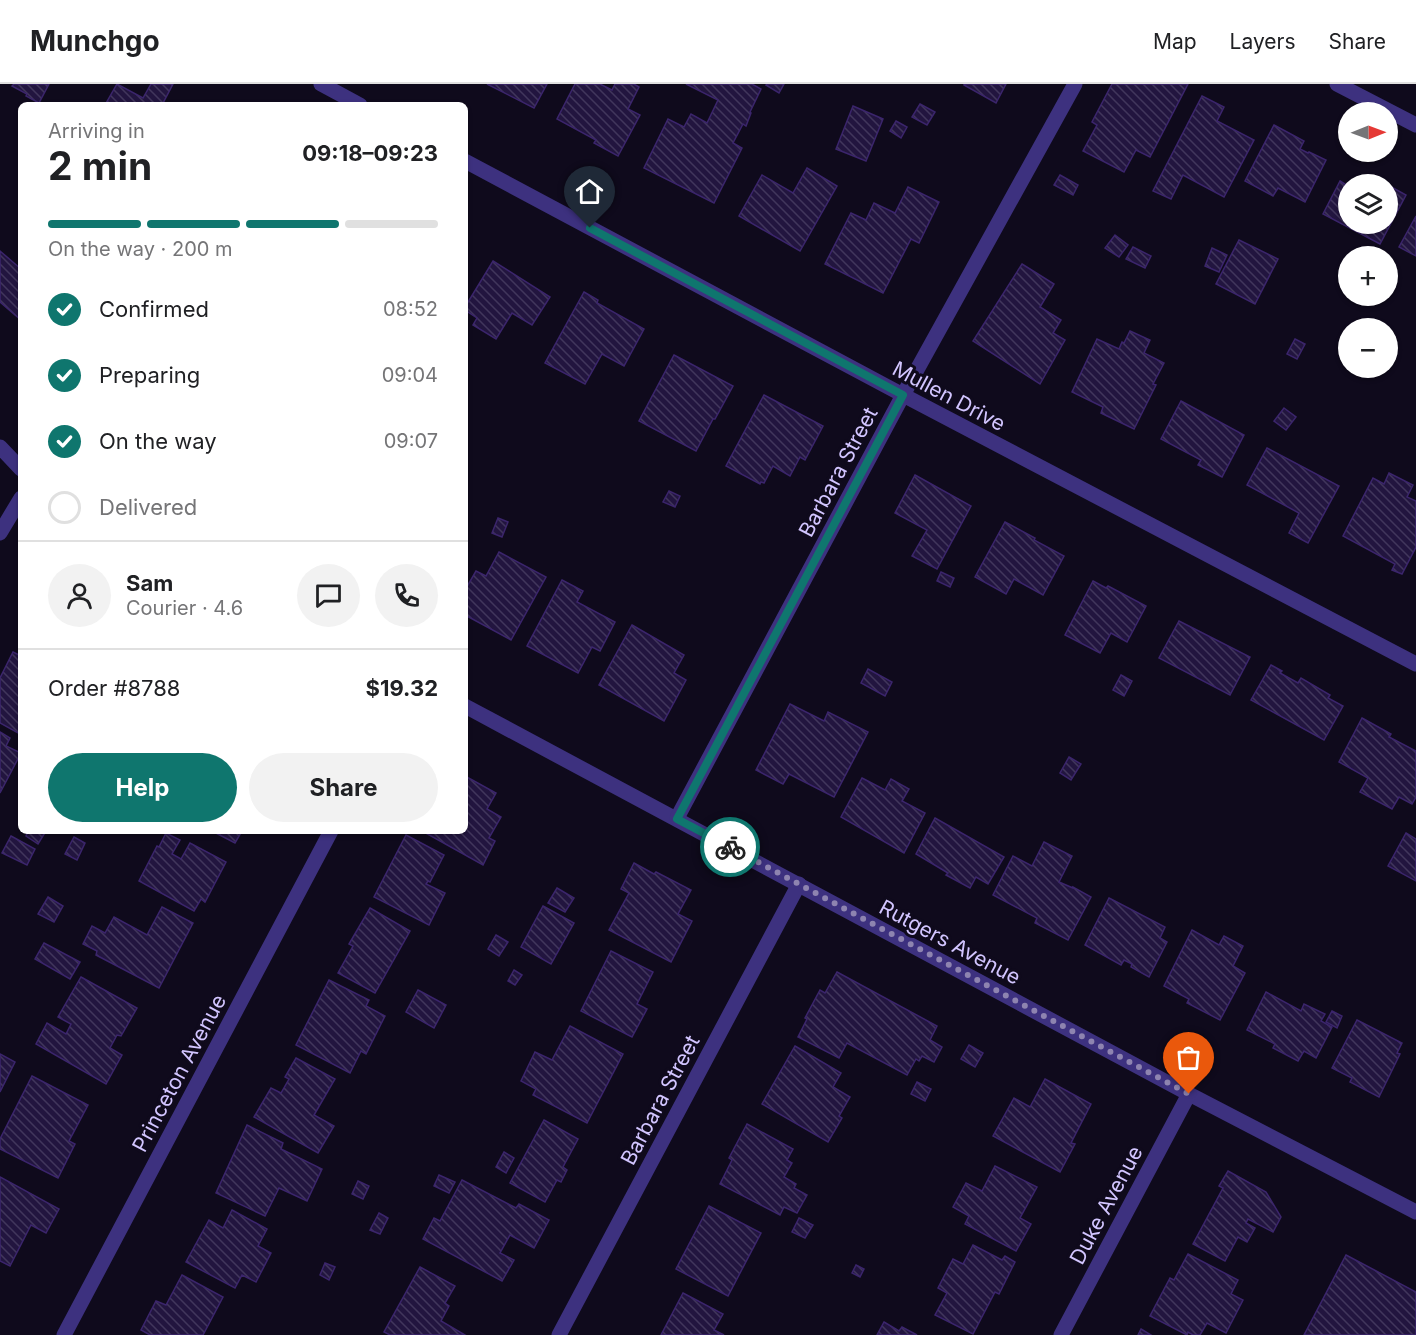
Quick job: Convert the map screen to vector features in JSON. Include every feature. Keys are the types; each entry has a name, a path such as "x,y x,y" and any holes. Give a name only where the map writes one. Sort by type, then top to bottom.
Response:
{"street":[{"path":"321,84 354,102"},
{"name":"Barbara Street","path":"677,819 903,395 1075,84"},
{"path":"1337,84 1416,125"},
{"name":"Mullen Drive","path":"468,163 903,395 1416,664"},
{"path":"0,447 18,467"},
{"path":"0,533 18,503"},
{"name":"Rutgers Avenue","path":"468,708 1189,1094 1416,1212"},
{"name":"Princeton Avenue","path":"64,1335 329,834"},
{"name":"Barbara Street","path":"559,1335 799,884"},
{"name":"Duke Avenue","path":"1061,1335 1189,1094"}],"building":[{"path":"14,84 49,84 40,102 12,86"},
{"path":"117,84 143,98 151,84 173,84 164,102 107,102"},
{"path":"487,84 547,84 534,108"},
{"path":"575,84 600,84 612,90 615,84 634,84 639,87 628,109 640,115 618,156 594,143 596,140 557,119"},
{"path":"686,84 752,84 761,89 746,126 743,124 733,143 742,148 714,203 644,168 668,119 684,127 691,114 707,123 718,100"},
{"path":"767,84 784,84 779,93"},
{"path":"964,84 1006,84 996,103"},
{"path":"1112,84 1188,84 1150,157 1136,150 1124,172 1083,151 1097,125 1092,122"},
{"path":"1202,96 1224,107 1217,121 1254,140 1224,197 1183,175 1171,199 1153,191"},
{"path":"920,104 935,112 927,125 912,117"},
{"path":"853,106 883,119 866,161 836,149"},
{"path":"896,121 907,127 901,138 890,131"},
{"path":"1274,125 1304,141 1300,149 1326,160 1305,202 1278,188 1273,196 1245,181"},
{"path":"807,168 837,186 800,251 739,216 762,175 793,193"},
{"path":"1060,175 1078,185 1073,195 1054,185"},
{"path":"1338,185 1338,222 1323,214"},
{"path":"908,187 939,202 919,243 911,239 883,293 825,264 851,213 866,220 874,203 895,213"},
{"path":"1398,191 1406,195 1398,210"},
{"path":"1416,216 1416,256 1399,247"},
{"path":"1361,234 1385,234 1380,244"},
{"path":"1115,235 1128,245 1119,257 1105,248"},
{"path":"1239,240 1278,259 1255,304 1216,284"},
{"path":"1133,247 1151,256 1145,268 1126,259"},
{"path":"1212,248 1227,255 1219,272 1205,266"},
{"path":"0,251 18,266 18,317 0,302"},
{"path":"493,261 550,297 532,325 512,313 496,339 473,325 477,318 468,312 468,302"},
{"path":"1022,264 1054,284 1040,307 1061,320 1053,333 1065,340 1040,384 973,341"},
{"path":"584,292 598,300 597,303 644,329 624,366 602,354 585,384 545,363"},
{"path":"1130,331 1150,340 1144,353 1164,363 1153,384 1156,385 1134,429 1101,413 1103,407 1072,392 1097,339 1119,349"},
{"path":"1295,339 1305,344 1297,359 1287,354"},
{"path":"674,355 733,386 696,451 639,421"},
{"path":"764,395 823,426 805,460 800,457 790,476 773,466 764,483 760,484 726,466"},
{"path":"1181,401 1244,435 1222,477 1198,465 1201,460 1161,439"},
{"path":"1284,408 1296,417 1286,430 1274,421"},
{"path":"1267,448 1339,486 1308,543 1289,533 1299,513 1247,485"},
{"path":"1389,473 1413,485 1407,497 1416,501 1416,547 1402,574 1392,570 1395,564 1343,536 1373,478 1384,484"},
{"path":"915,475 971,506 937,569 912,556 927,530 895,513"},
{"path":"669,491 680,496 675,507 663,502"},
{"path":"498,518 508,522 502,537 492,533"},
{"path":"1005,522 1064,556 1043,595 1014,579 1006,594 975,577"},
{"path":"499,552 546,577 511,640 468,617 468,585 476,571 486,576"},
{"path":"941,572 954,578 950,587 937,581"},
{"path":"562,580 583,591 577,602 615,622 600,651 592,647 578,673 527,646"},
{"path":"1093,581 1106,588 1108,586 1146,606 1127,642 1111,633 1100,653 1065,635"},
{"path":"1179,621 1250,657 1230,695 1159,658"},
{"path":"632,625 684,655 674,673 686,680 664,721 599,685"},
{"path":"13,652 18,654 18,733 0,723 0,678"},
{"path":"1271,665 1298,683 1301,678 1330,695 1328,698 1343,706 1324,740 1251,700"},
{"path":"868,669 892,682 885,696 861,683"},
{"path":"1121,675 1132,681 1124,696 1113,690"},
{"path":"790,704 824,721 828,712 868,732 834,797 789,774 783,784 756,770"},
{"path":"1362,718 1391,734 1389,737 1416,751 1416,797 1412,804 1399,797 1392,809 1360,792 1368,778 1339,762"},
{"path":"0,732 10,738 6,746 18,752 18,759 0,793"},
{"path":"1069,757 1081,764 1071,780 1060,773"},
{"path":"468,778 496,793 487,809 501,817 489,838 495,841 483,865 427,834 468,834"},
{"path":"862,778 885,790 891,779 909,789 902,801 925,813 904,853 841,817"},
{"path":"935,818 1004,857 988,884 976,877 970,888 916,854"},
{"path":"1406,833 1416,839 1416,881 1388,866"},
{"path":"27,834 44,834 38,844 26,836"},
{"path":"166,834 168,834 180,840 172,854 181,859 190,843 226,862 205,902 201,899 194,911 139,881 157,846 159,847"},
{"path":"218,834 240,834 235,843"},
{"path":"406,835 444,855 430,882 426,884 445,893 429,925 374,897"},
{"path":"11,836 35,849 27,865 2,853"},
{"path":"74,837 85,843 77,860 65,854"},
{"path":"1044,842 1072,856 1059,882 1091,897 1068,940 1035,923 1037,918 993,895 1013,856 1032,866"},
{"path":"634,863 691,890 678,914 692,921 671,962 609,930 629,893 621,889"},
{"path":"557,888 574,898 565,912 548,903"},
{"path":"48,897 63,906 54,922 38,914"},
{"path":"1109,898 1165,927 1160,938 1167,942 1149,977 1131,967 1132,964 1124,960 1121,965 1085,945"},
{"path":"543,906 574,923 551,964 521,947"},
{"path":"162,907 193,923 159,988 96,955 97,951 83,944 92,926 105,933 114,917 147,935"},
{"path":"370,908 410,931 375,993 338,973 353,946 349,944"},
{"path":"1192,930 1219,945 1224,936 1243,946 1233,966 1245,973 1220,1020 1187,1003 1189,999 1164,986"},
{"path":"496,935 508,942 499,956 488,949"},
{"path":"44,943 80,962 70,979 35,959"},
{"path":"611,951 653,972 637,1004 647,1009 632,1037 581,1011"},
{"path":"514,970 522,975 515,985 508,981"},
{"path":"837,972 937,1026 930,1040 942,1047 934,1062 922,1056 919,1061 916,1059 907,1075 847,1043 839,1058 798,1037 820,990 825,993"},
{"path":"81,977 137,1008 121,1036 117,1035 110,1048 122,1055 106,1084 36,1044 47,1023 66,1034 71,1024 58,1017"},
{"path":"329,980 369,1000 366,1006 385,1016 366,1054 361,1051 350,1073 296,1045"},
{"path":"418,990 446,1005 434,1028 406,1012"},
{"path":"1266,992 1301,1011 1304,1004 1325,1014 1321,1021 1332,1027 1316,1058 1304,1051 1298,1061 1273,1048 1275,1044 1247,1030"},
{"path":"1332,1011 1342,1016 1337,1028 1326,1022"},
{"path":"1357,1020 1402,1043 1397,1053 1400,1054 1379,1097 1350,1082 1352,1078 1332,1068"},
{"path":"570,1026 623,1054 587,1123 533,1095 536,1089 521,1081 535,1052 552,1060"},
{"path":"969,1045 983,1053 975,1067 961,1059"},
{"path":"795,1046 841,1073 833,1087 850,1097 839,1116 842,1118 828,1142 762,1104"},
{"path":"0,1054 15,1062 0,1092"},
{"path":"296,1058 335,1079 314,1115 334,1126 318,1153 254,1117 271,1088 281,1093 289,1079 285,1077"},
{"path":"32,1076 88,1105 69,1141 75,1144 58,1178 0,1149 0,1139"},
{"path":"1045,1079 1091,1104 1071,1143 1075,1144 1060,1172 993,1136 1014,1098 1030,1107"},
{"path":"917,1082 931,1089 925,1101 911,1094"},
{"path":"544,1120 578,1139 563,1167 567,1170 561,1182 557,1180 545,1202 510,1183"},
{"path":"747,1124 793,1149 787,1160 792,1163 784,1177 796,1184 794,1188 807,1195 797,1213 784,1207 780,1215 720,1184 732,1160 729,1158"},
{"path":"247,1125 283,1143 281,1149 322,1169 307,1201 279,1188 265,1216 216,1193"},
{"path":"504,1152 514,1158 506,1173 496,1167"},
{"path":"995,1166 1037,1187 1020,1218 1031,1224 1016,1251 965,1224 969,1216 953,1207 966,1183 982,1191"},
{"path":"1228,1171 1266,1192 1281,1217 1273,1232 1248,1219 1246,1223 1255,1228 1247,1242 1238,1237 1225,1261 1193,1244 1223,1188 1219,1186"},
{"path":"439,1175 455,1182 449,1193 434,1186"},
{"path":"0,1177 59,1209 46,1233 31,1225 10,1266 0,1261"},
{"path":"462,1180 516,1208 519,1204 549,1220 534,1248 510,1235 500,1253 514,1260 502,1281 423,1239 434,1218 440,1221"},
{"path":"358,1181 369,1186 363,1199 352,1194"},
{"path":"709,1206 761,1233 728,1296 676,1269"},
{"path":"232,1210 267,1229 258,1246 271,1253 256,1282 242,1275 235,1288 186,1262 209,1220 223,1228"},
{"path":"379,1213 388,1218 380,1234 370,1230"},
{"path":"799,1218 813,1225 805,1238 792,1232"},
{"path":"973,1245 1002,1260 1005,1256 1015,1262 999,1294 995,1292 973,1334 935,1315 947,1293 938,1288 953,1259 963,1264"},
{"path":"1188,1254 1238,1280 1231,1294 1243,1300 1226,1333 1207,1323 1200,1335 1188,1332 1187,1335 1150,1316 1170,1278 1174,1280"},
{"path":"1346,1255 1416,1292 1416,1335 1304,1335"},
{"path":"325,1263 335,1267 329,1280 320,1275"},
{"path":"856,1265 864,1269 860,1277 852,1273"},
{"path":"420,1267 455,1286 445,1303 449,1306 441,1321 465,1335 390,1335 384,1332"},
{"path":"182,1275 223,1297 203,1335 150,1335 141,1330 156,1301 166,1305"},
{"path":"683,1293 723,1314 714,1330 724,1335 661,1335"},
{"path":"884,1322 899,1331 902,1327 917,1335 877,1335"},
{"path":"1141,1329 1151,1335 1138,1335"}],"way so far":[{"path":"730,847 1189,1094"}],"route":[{"path":"590,228 903,395 677,819 730,847"}]}
